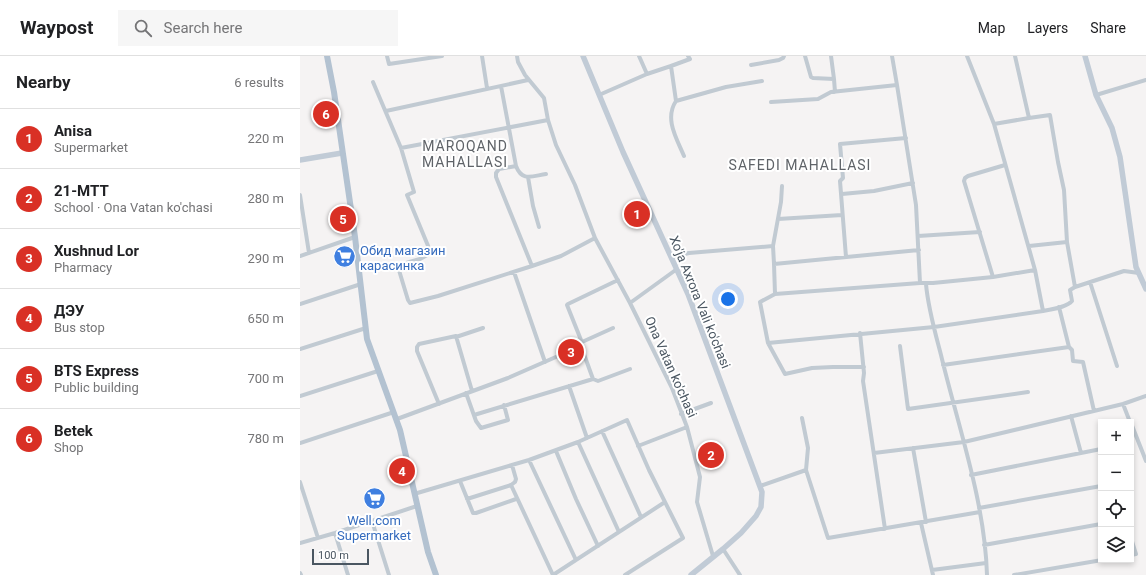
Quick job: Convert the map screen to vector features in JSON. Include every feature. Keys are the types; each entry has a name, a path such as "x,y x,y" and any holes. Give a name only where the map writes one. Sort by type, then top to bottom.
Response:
{"main road":[{"path":"327,56 334,92 368,339 397,419 428,552 436,575"}],"street":[{"path":"387,56 389,64 442,56"},
{"path":"482,56 487,88"},
{"name":"Ona Vatan ko'chasi","path":"516,56 528,80 544,98 548,120 561,157 575,185 595,238 630,303 672,388 687,428 700,477 697,502 713,556"},
{"name":"Xo'ja Axrora Vali ko'chasi","path":"583,56 623,152 693,307 763,497 759,512 741,533 691,575"},
{"path":"638,56 647,74"},
{"path":"750,64 779,60 784,56"},
{"path":"805,56 811,77 834,79"},
{"path":"831,56 835,92"},
{"path":"892,56 913,184 923,283 964,442 979,510 986,563 986,575"},
{"path":"967,56 994,124 1029,246 1043,311"},
{"path":"1015,56 1029,118"},
{"path":"1085,56 1096,95 1112,128 1120,157 1136,267 1142,275 1146,289"},
{"path":"599,95 690,57"},
{"path":"671,66 676,102"},
{"path":"386,112 487,88 528,80"},
{"path":"1096,95 1146,80"},
{"path":"684,156 672,128 670,118 672,108 676,102 726,87 762,81"},
{"path":"373,82 401,148 414,192 408,195 431,253 420,259 398,267 410,303 438,296 561,256 595,238"},
{"path":"771,102 818,99 831,92 897,85"},
{"path":"501,86 516,166 519,174 523,177 546,174"},
{"path":"994,124 1050,115 1064,190 1067,242 1075,287"},
{"path":"401,148 548,120"},
{"path":"846,257 840,181 843,178 840,144 906,138"},
{"path":"300,160 342,153"},
{"path":"993,278 964,181 965,178 1005,165"},
{"path":"516,166 499,169 496,173 496,177 532,266"},
{"path":"528,177 533,206 539,227"},
{"path":"842,194 874,191 913,184"},
{"path":"776,294 773,246 782,186"},
{"path":"300,195 309,253"},
{"path":"778,219 842,215"},
{"path":"918,236 980,232"},
{"path":"300,256 355,237"},
{"path":"1029,246 1067,242"},
{"path":"671,257 689,253 773,246"},
{"path":"774,264 919,250"},
{"path":"630,303 677,269"},
{"path":"864,367 812,368 785,374 768,343 760,302 776,294 993,278 1035,270"},
{"path":"768,343 934,327 1043,311 1071,302 1070,290 1075,287 1124,271 1142,275"},
{"path":"514,272 545,362"},
{"path":"593,379 568,308 568,304 618,280"},
{"path":"1090,282 1117,366"},
{"path":"300,304 361,284"},
{"path":"1059,307 1069,347 1072,350 1073,361 1083,362 1094,411"},
{"path":"300,349 366,328"},
{"path":"439,404 417,351 417,347 419,344 456,337 483,328"},
{"path":"397,419 508,378 545,362 613,328"},
{"path":"860,333 864,367 863,381 885,529"},
{"path":"456,337 472,391"},
{"path":"900,346 908,409 1028,392"},
{"path":"943,365 1069,347"},
{"path":"474,415 593,379 598,381 630,369"},
{"path":"300,396 378,370"},
{"path":"569,386 587,438"},
{"path":"466,393 474,415 481,428 508,420 504,405"},
{"path":"874,453 964,442 1123,404 1146,396"},
{"path":"681,414 711,403"},
{"path":"1123,404 1129,419"},
{"path":"300,443 394,412"},
{"path":"1071,416 1081,453"},
{"path":"802,418 808,448 806,470 828,538 924,522 1098,487"},
{"path":"414,494 556,451 627,420 638,446 683,538 625,575"},
{"path":"638,446 687,428"},
{"path":"602,431 641,517"},
{"path":"1134,431 1146,461"},
{"path":"578,442 619,532"},
{"path":"913,448 933,575"},
{"path":"971,475 1098,450"},
{"path":"556,451 598,546"},
{"path":"529,460 576,560"},
{"path":"467,499 511,485 515,482 516,479 512,465"},
{"path":"760,486 806,470"},
{"path":"460,481 473,513 516,499"},
{"path":"300,482 318,538"},
{"path":"511,485 516,499 553,575 665,502"},
{"path":"300,543 417,506"},
{"path":"372,521 389,575"},
{"path":"984,545 1098,525"},
{"path":"335,533 348,575"},
{"path":"723,549 740,575"},
{"path":"1014,575 1098,561"},
{"path":"932,570 986,563"}],"place":[{"name":"Betek","path":"326,114"},
{"name":"Anisa","path":"637,214"},
{"name":"BTS Express","path":"343,219"},
{"name":"Обид магазин карасинка","path":"344,257"},
{"name":"Xushnud Lor","path":"571,352"},
{"name":"21-MTT","path":"711,455"},
{"name":"ДЭУ","path":"402,471"},
{"name":"Well.com Supermarket","path":"374,498"}],"district":[{"name":"MAROQAND MAHALLASI","path":"465,154"},
{"name":"SAFEDI MAHALLASI","path":"800,165"}]}
